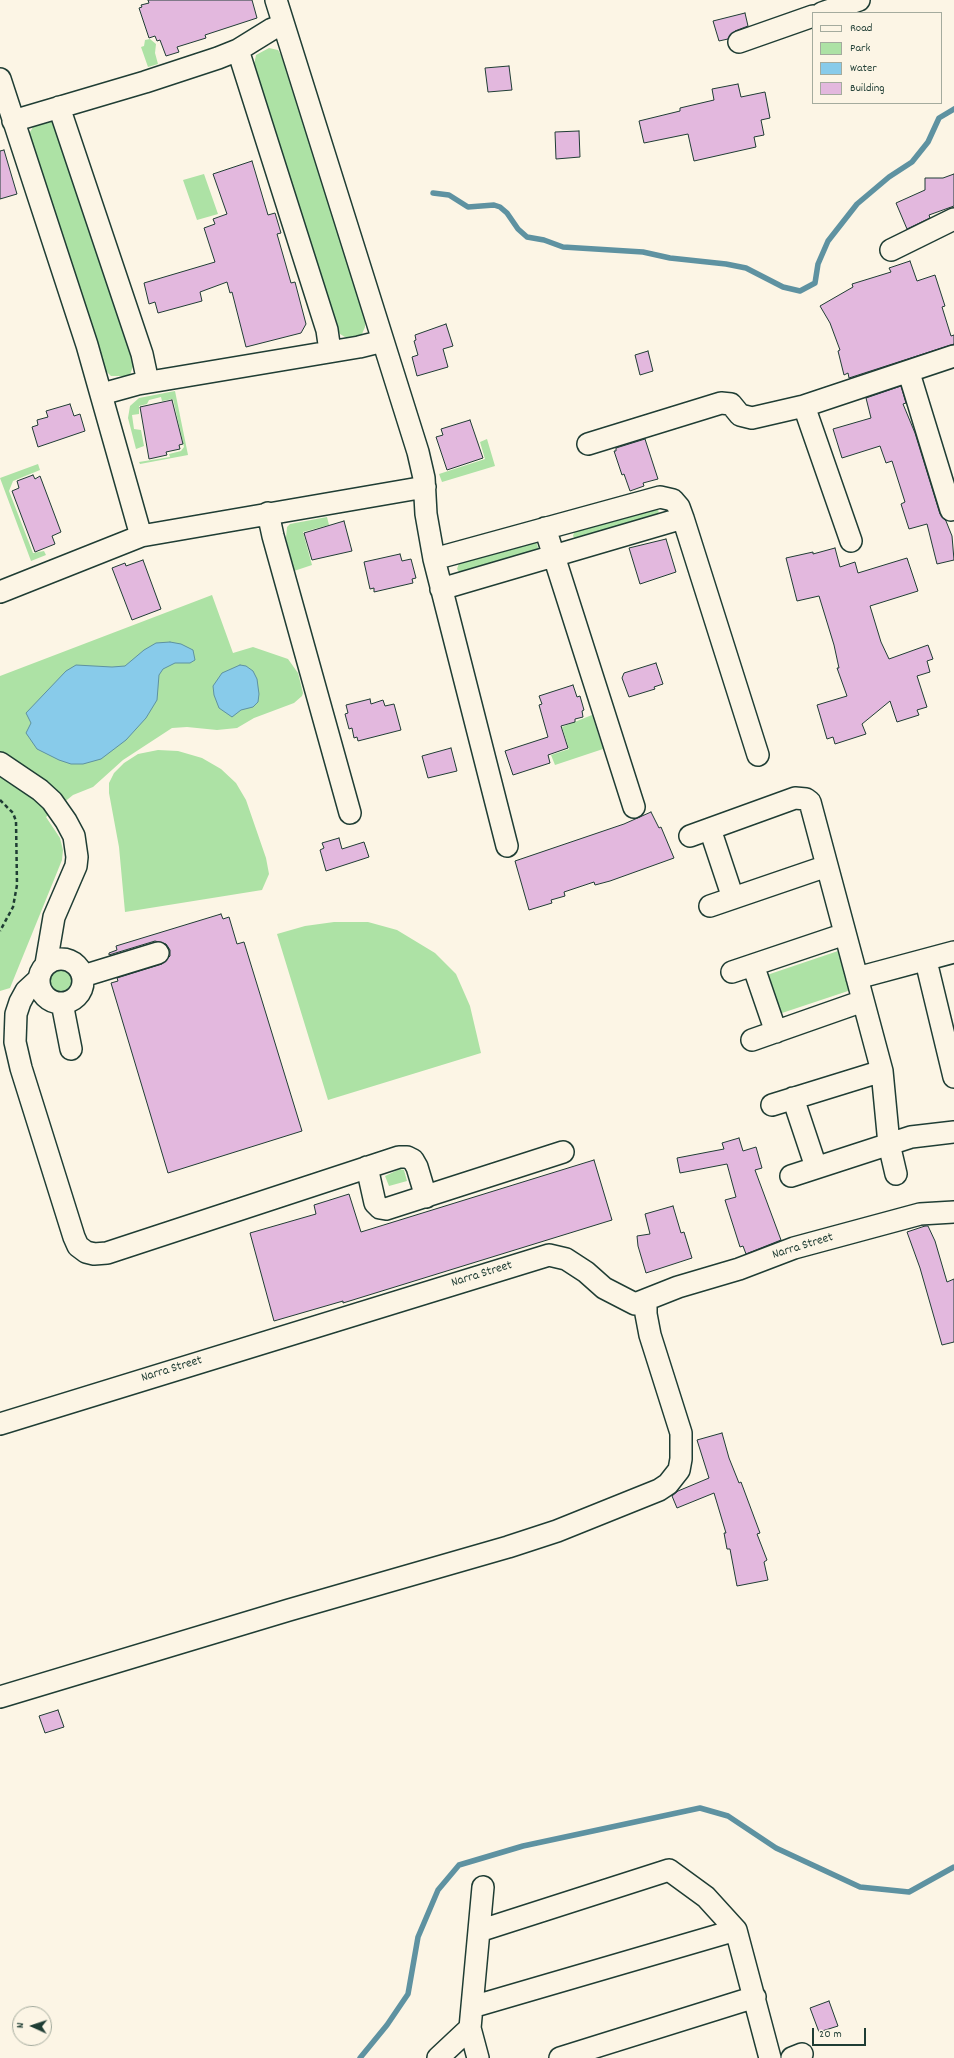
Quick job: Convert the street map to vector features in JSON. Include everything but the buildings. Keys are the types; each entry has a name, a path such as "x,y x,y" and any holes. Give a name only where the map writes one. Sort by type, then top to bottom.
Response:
{"street":[{"path":"276,0 418,452 425,486 426,514 434,559 508,846"},
{"path":"825,12 859,0"},
{"path":"739,42 812,16"},
{"path":"13,121 146,82 218,58 238,50 260,35 283,25"},
{"path":"238,50 327,330 330,351"},
{"path":"0,79 102,394 141,536"},
{"path":"58,107 142,354 148,382"},
{"path":"891,250 954,219"},
{"path":"102,394 148,382 383,341"},
{"path":"588,444 721,403 731,404 740,415 752,418 804,406 909,373 954,356"},
{"path":"909,373 950,510"},
{"path":"804,406 851,541"},
{"path":"0,592 141,536 268,512 425,486"},
{"path":"434,559 660,497 673,500 679,507 683,518 758,755"},
{"path":"268,512 273,536 350,813"},
{"path":"441,589 683,518"},
{"path":"545,528 634,807"},
{"path":"0,763 40,790 52,801 66,821 74,836 77,857 76,866 54,917 42,972 40,987 49,1000 62,1003 72,1000 79,995 83,987 83,976 76,964 69,959 61,958 53,960 42,972 26,991 20,1002 16,1014 15,1042 21,1068 78,1246 86,1252 94,1254 107,1253 399,1157 407,1157 413,1160 417,1167 426,1197"},
{"path":"690,836 795,798 806,798 810,802 882,1071 889,1144 896,1174"},
{"path":"710,829 733,898"},
{"path":"710,906 827,866"},
{"path":"732,972 845,934"},
{"path":"857,978 926,961 954,952"},
{"path":"83,976 158,953"},
{"path":"926,961 954,1077"},
{"path":"753,965 776,1032"},
{"path":"752,1040 863,1001"},
{"path":"62,1003 71,1049"},
{"path":"772,1105 882,1071"},
{"path":"793,1098 816,1167"},
{"path":"791,1176 911,1136 954,1132"},
{"path":"367,1167 375,1203 380,1208 386,1209 563,1152"},
{"name":"Narra Street","path":"0,1424 549,1255 566,1259 586,1272 604,1288 635,1304 678,1286 739,1269 794,1248 920,1214 954,1212"},
{"path":"0,1697 289,1610 508,1547 557,1531 659,1490 668,1484 679,1470 681,1459 681,1433 650,1335 646,1314 646,1300"},
{"path":"479,1931 669,1870 706,1897 736,1930 770,2058"},
{"path":"478,2058 470,2028 483,1887"},
{"path":"472,2007 736,1930"},
{"path":"560,2058 755,1997"},
{"path":"438,2058 470,2028"}],"path":[{"path":"0,800 13,813 16,821 18,885 13,907 0,931"}],"green space":[{"path":"150,39 156,44 155,53 158,64 148,67 141,47 144,46 145,40"},
{"path":"269,48 278,50 281,55 365,319 365,327 362,334 358,337 345,337 340,334 335,326 254,65 256,55"},
{"path":"47,121 52,122 55,126 134,363 130,375 127,376 111,376 104,369 30,137 30,132 33,127 39,123"},
{"path":"204,174 218,214 197,220 183,180"},
{"path":"175,391 188,455 140,464 139,462 170,457 169,454 181,451 184,447 173,399 162,401 161,397 149,400 147,404 139,406 139,414 132,415 134,429 141,430 144,446 136,449 128,418 130,406 139,398"},
{"path":"487,439 495,466 442,482 439,474 485,459 480,442"},
{"path":"38,464 40,470 13,481 9,491 33,553 44,551 46,555 31,561 0,478"},
{"path":"658,508 659,515 576,540 573,536 575,529"},
{"path":"327,517 329,525 303,532 312,565 294,571 286,538 287,527 290,524"},
{"path":"536,542 539,550 460,573 457,569 459,563"},
{"path":"212,595 233,653 253,647 288,659 298,673 303,693 302,696 294,703 254,718 237,728 217,730 187,727 172,728 123,760 93,787 73,795 46,817 60,838 63,850 62,860 10,988 0,991 0,676"},
{"path":"592,715 603,749 555,765 551,755 569,749 562,727"},
{"path":"158,750 178,751 202,758 221,769 236,783 246,800 266,858 269,874 262,890 125,912 119,847 109,793 109,783 114,773 124,763 138,754"},
{"path":"334,922 368,922 397,930 435,953 456,974 470,1006 481,1053 328,1100 277,934 305,926"},
{"path":"838,951 851,990 776,1015 764,976"},
{"path":"57,969 65,969 72,976 72,984 65,991 57,991 50,984 50,976"},
{"path":"400,1169 404,1170 407,1181 389,1186 385,1176"}],"water":[{"path":"170,642 181,644 193,650 195,660 190,663 175,663 163,669 159,675 157,700 146,718 126,740 101,759 83,764 71,764 37,749 26,733 31,723 26,713 66,671 76,665 112,667 125,666 144,650 156,643"},
{"path":"240,665 246,666 253,671 257,679 259,694 258,702 253,707 241,710 232,717 219,708 214,695 213,686 222,673"}],"waterway":[{"path":"433,193 449,195 468,207 494,205 500,207 507,213 518,229 527,237 544,240 563,247 643,252 670,258 726,264 746,268 783,287 800,291 815,283 818,264 828,241 857,204 889,177 912,162 928,142 939,118 954,109"},
{"path":"360,2058 387,2025 408,1994 418,1937 438,1890 459,1865 523,1846 700,1808 728,1816 776,1848 860,1887 909,1892 954,1867"}]}
